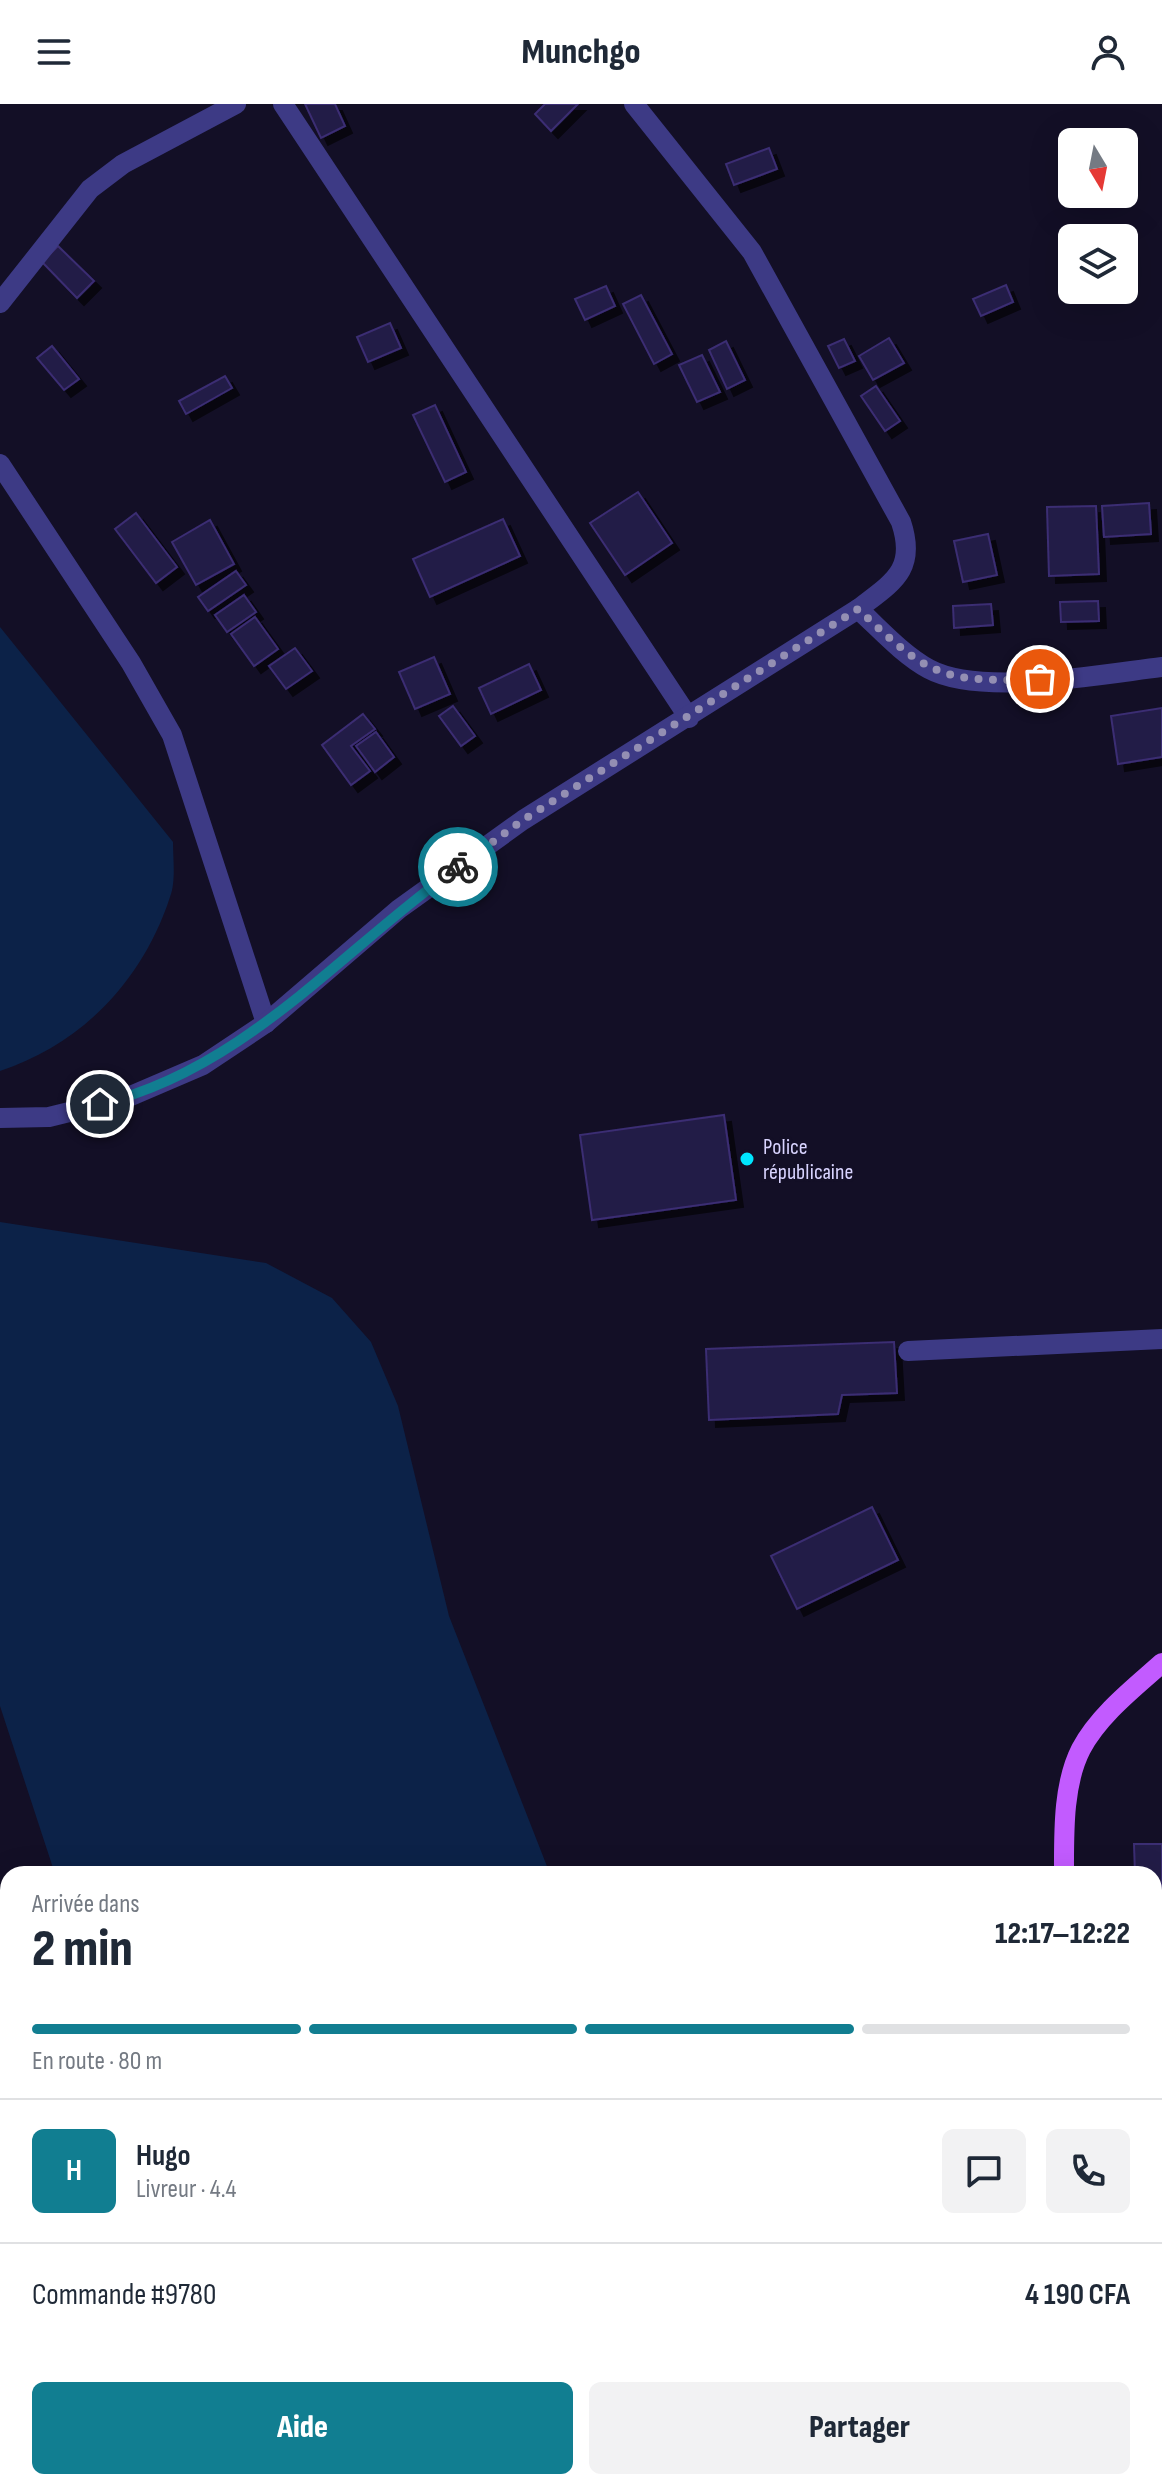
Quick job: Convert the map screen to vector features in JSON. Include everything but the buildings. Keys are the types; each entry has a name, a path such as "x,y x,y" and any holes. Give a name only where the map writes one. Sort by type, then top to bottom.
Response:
{"main road":[{"path":"1064,1866 1066,1802 1081,1749 1117,1704 1162,1663"}],"street":[{"path":"0,303 90,189 123,164 236,104"},
{"path":"283,104 689,718"},
{"path":"0,1118 49,1117 126,1098 203,1065 266,1023 411,900 523,820 858,609 902,571 908,541 901,522 752,252 634,104"},
{"path":"0,464 131,663 172,735 266,1023"},
{"path":"858,609 929,669 955,678 984,682 1068,678 1162,667"},
{"path":"908,1351 1162,1339"}],"water":[{"path":"0,627 173,842 174,870 172,891 144,955 106,1005 57,1044 0,1071"},
{"path":"0,1222 266,1263 332,1298 371,1342 398,1406 449,1616 547,1866 52,1866 0,1706"}],"way so far":[{"path":"458,867 523,820 858,609 894,643 929,669 955,678 984,682 1040,679"}],"place":[{"name":"Police républicaine","path":"747,1159"}],"route":[{"path":"100,1104 126,1098 203,1065 266,1023 399,909 458,867"}]}
